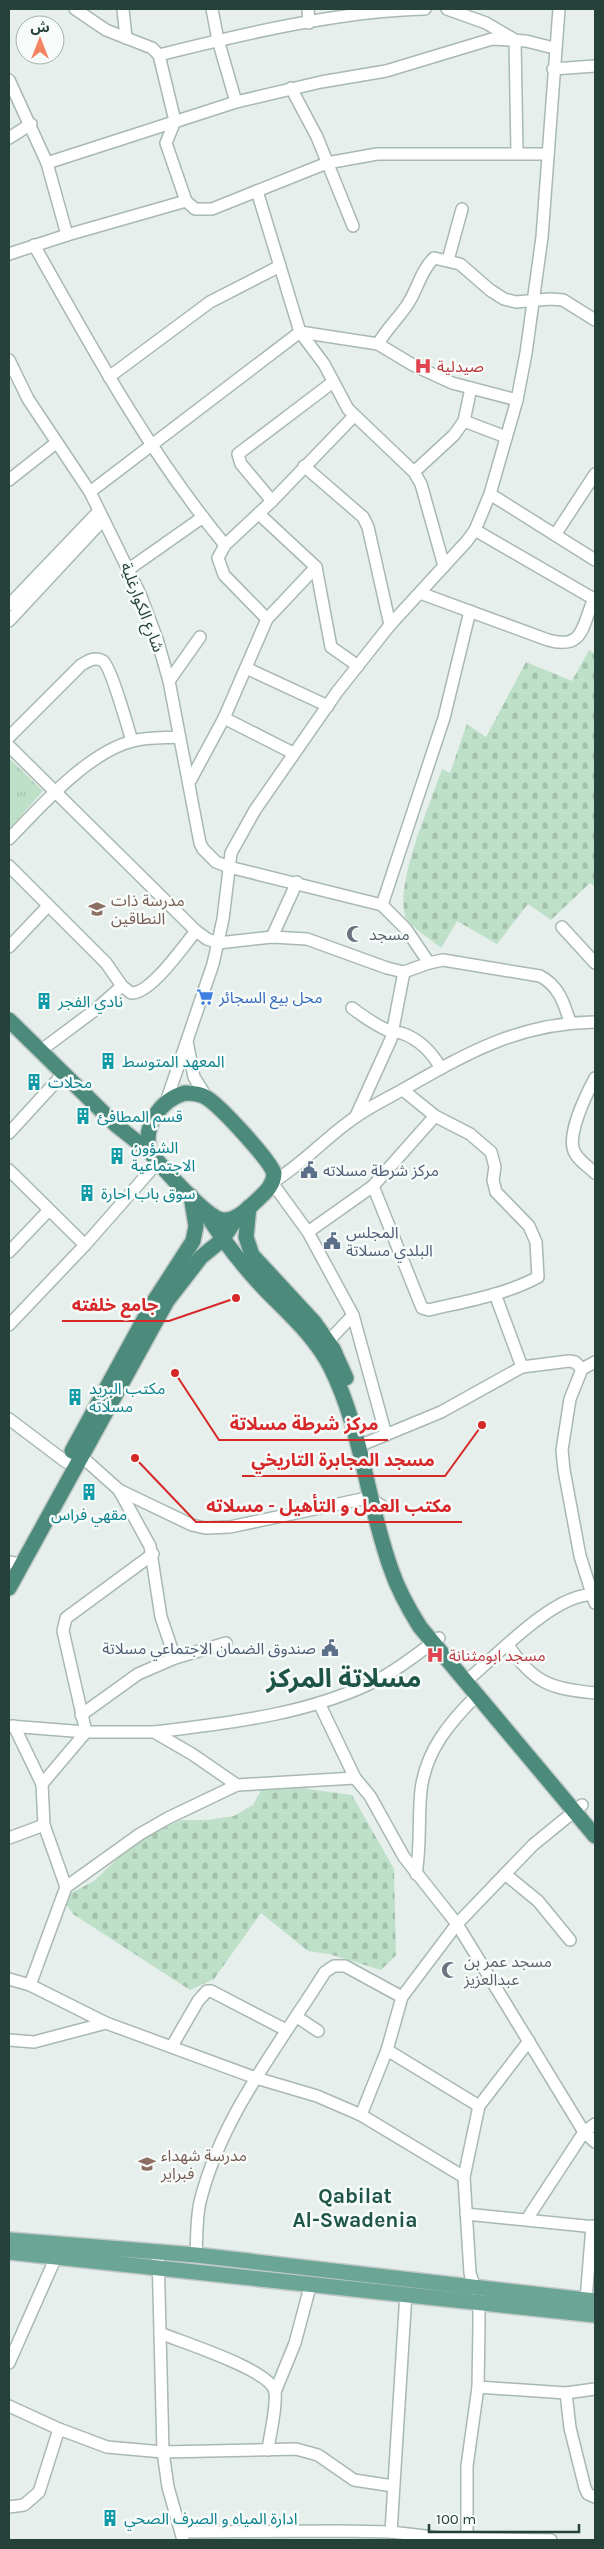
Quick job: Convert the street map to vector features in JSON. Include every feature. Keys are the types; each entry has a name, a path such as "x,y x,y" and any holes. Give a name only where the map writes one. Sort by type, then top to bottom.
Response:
{"highway":[{"path":"9,1020 116,1125 154,1157 204,1210 222,1240 258,1282 308,1333 324,1346 377,1503"},
{"path":"9,1588 13,1564 66,1462 167,1301 201,1257 222,1240 244,1212 273,1183 274,1173 267,1160 207,1098 185,1093 177,1096 165,1105 148,1125 137,1129 116,1125"},
{"path":"148,1125 147,1143 154,1157"},
{"path":"13,1564 81,1456 158,1295 193,1241 196,1226 191,1196"},
{"path":"204,1210 222,1220 244,1212"},
{"path":"244,1212 246,1237 252,1255 310,1318 324,1346 344,1373 366,1443 390,1569 401,1596 477,1695 578,1809 595,1822"},
{"path":"436,1640 472,1676 578,1809 595,1836"}],"main road":[{"path":"9,2240 196,2254 477,2294 595,2315"},
{"path":"9,2252 406,2293 477,2294 591,2301"}],"street":[{"path":"75,9 98,26 152,48 159,55 175,121 166,143 186,201 195,209 203,210 327,163 384,153 548,154"},
{"path":"123,9 126,38"},
{"path":"212,9 218,40 236,102"},
{"path":"308,9 309,22"},
{"path":"159,55 218,40 309,22 406,9 426,9"},
{"path":"446,9 486,23 515,40"},
{"path":"165,1105 218,944 231,853 255,810 293,753 358,666 390,625 458,552 475,530 490,494 518,400 533,302 542,237 554,48 559,9"},
{"path":"47,163 236,102 291,88 386,71 492,38 515,40 554,48"},
{"path":"515,40 517,153"},
{"path":"553,69 595,66"},
{"path":"9,80 47,163 67,234"},
{"path":"291,88 317,137 353,226"},
{"path":"9,138 30,124"},
{"path":"257,191 300,332 324,364 344,404 354,416 414,472 421,484 444,566"},
{"path":"9,254 67,234 186,201"},
{"path":"448,260 462,209"},
{"path":"34,245 109,377 202,518 225,544"},
{"path":"378,344 409,302 429,263 434,258 460,264 490,290 504,299 516,302 550,299 563,300 595,320"},
{"path":"109,377 210,302 280,266"},
{"path":"90,492 300,332 378,344 429,373 471,388 518,400"},
{"name":"شارع الكوارغلية","path":"9,360 28,399 90,492 129,569 157,639 169,681 179,738 203,849 216,862 228,866 382,905"},
{"path":"272,501 241,464 238,454 333,382"},
{"path":"414,472 454,435 464,421 471,388"},
{"path":"267,619 221,569 218,558 225,544 259,514 354,416"},
{"path":"464,421 506,437"},
{"path":"9,480 56,443"},
{"path":"304,466 363,517 368,527 390,625"},
{"path":"556,535 595,474"},
{"path":"490,494 595,560"},
{"path":"259,514 316,567 331,647 358,666"},
{"path":"9,605 101,515"},
{"path":"9,621 101,515"},
{"path":"129,569 202,518"},
{"path":"420,593 548,640 568,643 577,638 595,598 475,530"},
{"path":"189,783 224,718 267,619 316,567"},
{"path":"429,963 406,929 382,905 444,718 470,611"},
{"path":"169,681 200,637"},
{"path":"9,737 81,665 90,659 96,659 102,660 108,666 132,741"},
{"path":"246,668 328,706"},
{"path":"224,718 293,753"},
{"path":"9,839 54,793 100,756 132,741 179,738"},
{"path":"9,746 54,793 206,939 218,944 272,937 307,939 387,968 404,972 442,960 540,976 549,980 558,990 570,1022"},
{"path":"9,866 106,963 122,986 131,992 142,990 170,963 196,931"},
{"path":"272,937 297,882"},
{"path":"9,947 48,906"},
{"path":"562,927 595,963"},
{"path":"356,1116 393,1032 404,972"},
{"path":"40,1051 95,1010 122,986"},
{"path":"352,1008 393,1032 402,1033 422,1045 435,1058 441,1068"},
{"path":"386,1435 353,1315 308,1232 273,1183 303,1162 356,1116 470,1051 515,1034 570,1022 595,1022"},
{"path":"187,1040 188,1055 194,1076 207,1098"},
{"path":"9,1133 64,1073"},
{"path":"595,1078 580,1107 573,1144 574,1152 595,1173"},
{"path":"373,1186 422,1308 429,1310 495,1294 524,1284 538,1276 536,1242 529,1226 496,1192 493,1180 495,1167 491,1152 470,1134 435,1116 403,1090"},
{"path":"308,1232 373,1186 435,1116"},
{"path":"9,1325 85,1245 154,1157"},
{"path":"9,1170 85,1245"},
{"path":"9,1252 49,1210"},
{"path":"495,1294 522,1367"},
{"path":"324,1346 353,1315"},
{"path":"366,1443 441,1412 522,1367 569,1361 575,1362 582,1369"},
{"path":"472,1676 520,1632 574,1596 594,1598 580,1556 562,1450 570,1399 582,1369 595,1362"},
{"path":"9,1419 66,1462"},
{"path":"81,1456 119,1490 192,1525 204,1528 230,1527 354,1501 377,1503"},
{"path":"119,1490 140,1525 152,1554 161,1617 175,1658"},
{"path":"86,1732 63,1631 66,1618 152,1554"},
{"path":"11,1726 86,1732 154,1732 201,1727 319,1703 357,1690 383,1677 436,1640"},
{"path":"81,1715 138,1674 175,1658 226,1643"},
{"path":"508,1645 524,1668 532,1675 558,1688 595,1694"},
{"path":"416,1874 420,1852 422,1788 433,1748 452,1722 477,1695"},
{"path":"319,1703 355,1778 370,1796 404,1857 457,1924 584,2132 595,2142"},
{"path":"11,1726 42,1784 44,1825 66,1887"},
{"path":"42,1784 86,1732"},
{"path":"154,1732 192,1754 237,1786"},
{"path":"30,1985 66,1887 140,1834 168,1818 237,1786 355,1778"},
{"path":"361,2114 387,2050 402,1997 457,1924 533,1845 578,1809"},
{"path":"9,1838 44,1825"},
{"path":"505,1874 538,1901 570,1940"},
{"path":"196,2254 200,2200 217,2148 256,2078 325,1972 334,1966 345,1966 402,1997"},
{"path":"9,1978 30,1985 106,2023 256,2078 317,2096 361,2114 464,2177"},
{"path":"172,2046 198,2001 206,1991 211,1991 286,2030"},
{"path":"297,2017 318,2031"},
{"path":"9,2040 34,2042 106,2023"},
{"path":"466,2538 467,2466 478,2387 477,2294 470,2273 464,2177 479,2106 529,2041"},
{"path":"387,2050 479,2106"},
{"path":"527,2219 584,2132 595,2124"},
{"path":"466,2214 594,2227 591,2301"},
{"path":"158,2252 163,2452 168,2487 182,2536 391,2532 442,2539 551,2540"},
{"path":"9,2363 56,2257"},
{"path":"268,2450 275,2392 295,2342 311,2283"},
{"path":"391,2532 406,2293"},
{"path":"160,2333 244,2366 270,2382 275,2392"},
{"path":"478,2387 566,2393 595,2389"},
{"path":"566,2393 570,2428 585,2488 588,2494 595,2497"},
{"path":"9,2406 59,2429 107,2447 163,2452 296,2448 318,2455 354,2480 394,2486"},
{"path":"9,2507 24,2505 39,2492 59,2429"}],"green space":[{"path":"589,650 595,654 595,887 590,883 551,920 528,904 497,944 457,921 441,948 408,921 403,904 409,866 415,844 442,769 450,773 467,724 486,737 526,662 572,681"},
{"path":"9,758 43,791 9,829"},
{"path":"265,1783 352,1795 394,1869 396,1955 381,1970 329,1954 308,1951 261,1913 214,1979 190,1990 73,1914 62,1898 94,1881 135,1842 181,1820 208,1820 234,1816 253,1805"}],"place":[{"name":"صيدلية","path":"423,366"},
{"name":"مدرسة ذات النطاقين","path":"97,909"},
{"name":"مسجد","path":"355,934"},
{"name":"محل بيع السجائر","path":"205,997"},
{"name":"نادي الفجر","path":"44,1001"},
{"name":"المعهد المتوسط","path":"108,1061"},
{"name":"محلات","path":"34,1082"},
{"name":"قسم المطافئ","path":"83,1116"},
{"name":"الشؤون الاجتماعية","path":"117,1156"},
{"name":"مركز شرطة مسلاته","path":"309,1170"},
{"name":"سوق باب احارة","path":"87,1193"},
{"name":"المجلس البلدي مسلاتة","path":"332,1241"},
{"name":"جامع خلفته","path":"236,1298"},
{"name":"مركز شرطة مسلاتة","path":"175,1373"},
{"name":"مكتب البريد مسلاته","path":"75,1397"},
{"name":"مسجد المجابرة التاريخي","path":"482,1425"},
{"name":"مكتب العمل و التأهيل - مسلاته","path":"135,1458"},
{"name":"مقهي فراس","path":"89,1492"},
{"name":"صندوق الضمان الاجتماعي مسلاتة","path":"330,1648"},
{"name":"مسجد ابومثنانة","path":"435,1655"},
{"name":"مسجد عمر بن عبدالعزيز","path":"450,1970"},
{"name":"مدرسة شهداء فبراير","path":"147,2164"},
{"name":"ادارة المياه و الصرف الصحي","path":"110,2518"}],"district":[{"name":"مسلاتة المركز","path":"344,1678"},
{"name":"Qabilat Al-Swadenia","path":"355,2208"}]}
